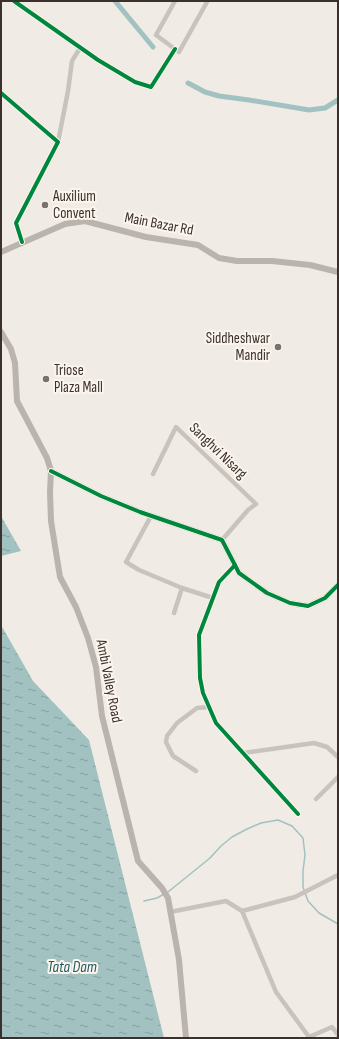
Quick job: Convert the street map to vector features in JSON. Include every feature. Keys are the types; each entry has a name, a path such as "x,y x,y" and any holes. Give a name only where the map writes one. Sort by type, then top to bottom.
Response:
{"main road":[{"name":"Main Bazar Rd","path":"1,252 65,224 85,221 146,237 198,245 219,258 236,261 272,261 310,265 338,272"},
{"name":"Ambi Valley Road","path":"1,332 11,349 15,363 17,401 47,458 51,471 51,521 60,577 76,607 88,638 96,667 102,716 138,861 162,888 168,898 179,960 186,1038"},
{"path":"51,471 101,496 151,516 222,540 240,573 267,593 290,603 308,606 325,598 338,585"}],"street":[{"path":"14,1 98,60 135,82 151,87 175,49"},
{"path":"175,1 156,35 179,52 206,2"},
{"path":"22,242 16,224 58,142 72,61 80,48"},
{"path":"1,93 58,142"},
{"name":"Sanghvi Nisarg","path":"152,474 176,427 196,448 256,504 248,510 222,540"},
{"path":"151,516 126,562 129,565 182,588 213,598"},
{"path":"235,565 219,582 199,635 200,678 203,694 216,723 298,814"},
{"path":"174,613 182,588"},
{"path":"196,771 173,756 166,742 167,736 177,723 197,708 209,707"},
{"path":"243,753 314,743 327,747 338,757"},
{"path":"316,800 338,777"},
{"path":"242,911 295,897 338,875"},
{"path":"170,912 226,902 242,911 276,992 309,1037 332,1027 338,1036"}],"water":[{"path":"1,516 21,551 1,556"},
{"name":"Tata Dam","path":"1,625 33,681 89,740 164,1038 1,1038"}],"waterway":[{"path":"115,1 153,47"},
{"path":"188,83 205,92 219,96 309,110 325,108 338,100"},
{"path":"168,892 210,858 232,837 261,823 278,820 292,826 303,838 305,855 303,887 308,901 319,913 338,924"},
{"path":"144,901 157,898 164,894"}],"cycle path":[{"path":"14,1 98,60 135,82 151,87 175,49"},
{"path":"1,93 58,142 16,223 22,242"},
{"path":"51,471 101,496 140,512 222,540 239,573 267,593 290,603 308,606 325,598 338,585"},
{"path":"235,565 219,582 199,635 200,678 203,693 216,723 298,814"}],"place":[{"name":"Auxilium Convent","path":"45,205"},
{"name":"Siddheshwar Mandir","path":"278,347"},
{"name":"Triose Plaza Mall","path":"46,379"}]}
